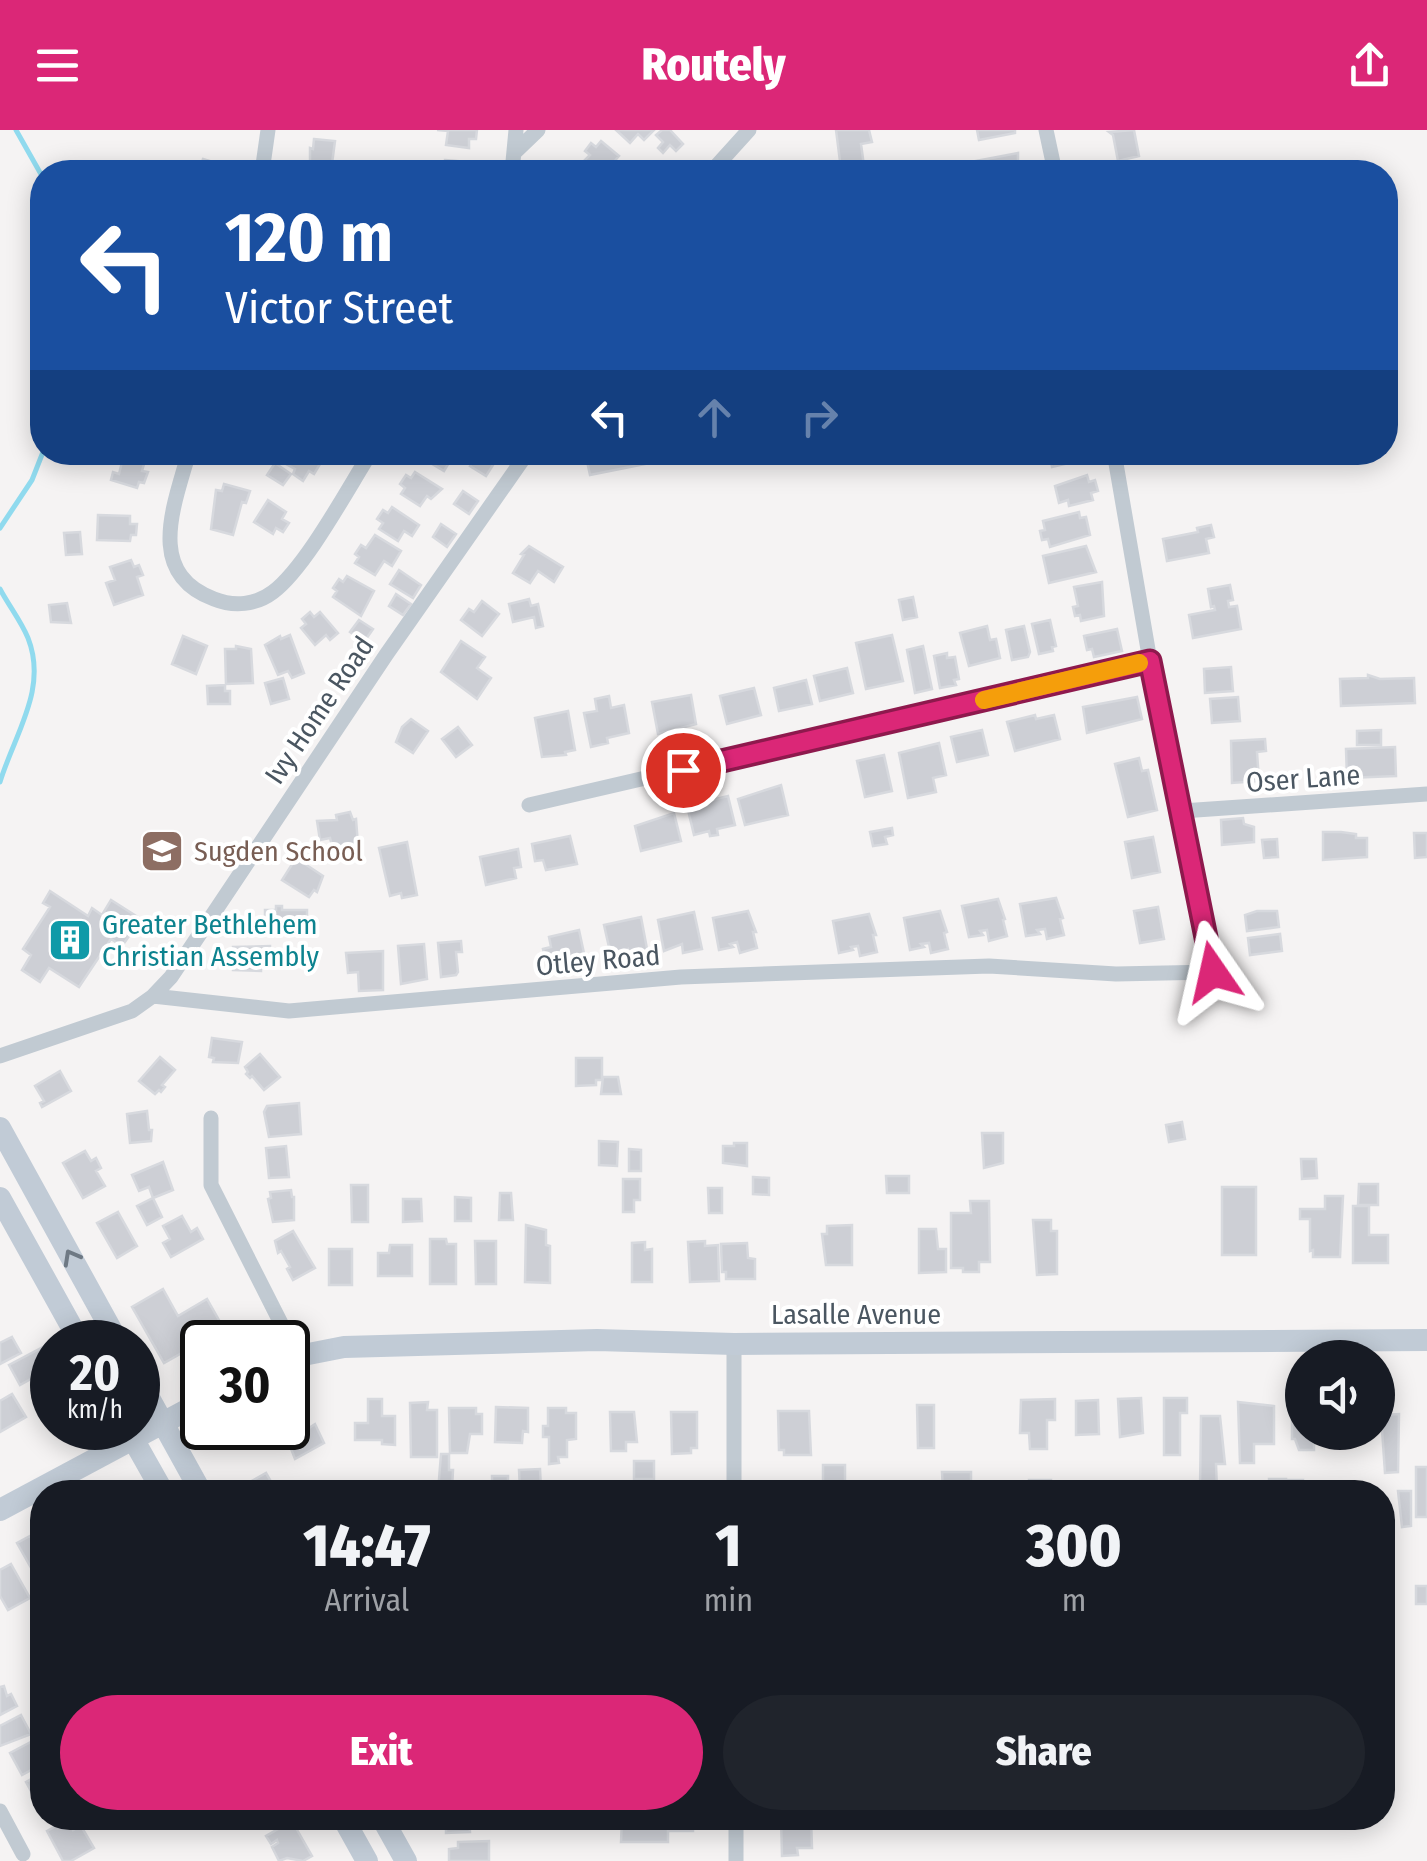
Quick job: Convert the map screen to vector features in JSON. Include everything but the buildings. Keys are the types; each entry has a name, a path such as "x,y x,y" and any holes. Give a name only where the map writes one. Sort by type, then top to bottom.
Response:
{"main road":[{"path":"0,1128 106,1320"},
{"path":"0,1198 68,1320"},
{"name":"Lasalle Avenue","path":"310,1353 344,1347 597,1340 734,1344 1427,1340"},
{"path":"160,1425 180,1414"},
{"path":"160,1418 195,1480"},
{"path":"51,1480 103,1450"},
{"path":"139,1450 156,1480"},
{"path":"0,1510 30,1492"},
{"path":"350,1830 367,1861"},
{"path":"389,1830 406,1861"}],"street":[{"path":"264,160 268,130"},
{"path":"513,160 516,130"},
{"path":"514,154 538,130"},
{"path":"722,160 749,130"},
{"path":"1046,130 1053,160"},
{"path":"186,465 170,544 178,574 186,585 209,597 245,604 274,591 290,575 362,465"},
{"name":"Ivy Home Road","path":"152,996 171,977 386,654 519,465"},
{"path":"1116,465 1150,661 1182,811"},
{"path":"529,805 1150,661"},
{"name":"Oser Lane","path":"1182,811 1427,794"},
{"name":"Otley Road","path":"152,996 289,1012 681,978 990,966 1116,974 1213,972 1182,811"},
{"path":"0,1056 132,1011 152,996"},
{"path":"211,1118 210,1185 275,1320"},
{"path":"734,1344 734,1480"},
{"path":"0,1811 23,1854"},
{"path":"736,1830 736,1861"}],"waterway":[{"path":"16,130 33,160"},
{"path":"0,528 38,465"},
{"path":"0,589 28,638 34,675 27,711 0,782"}],"slow traffic":[{"path":"984,700 1139,663"}],"place":[{"name":"Sugden School","path":"162,851"},
{"name":"Greater Bethlehem Christian Assembly","path":"70,940"}],"route":[{"path":"683,770 1150,661 1213,972"}]}
